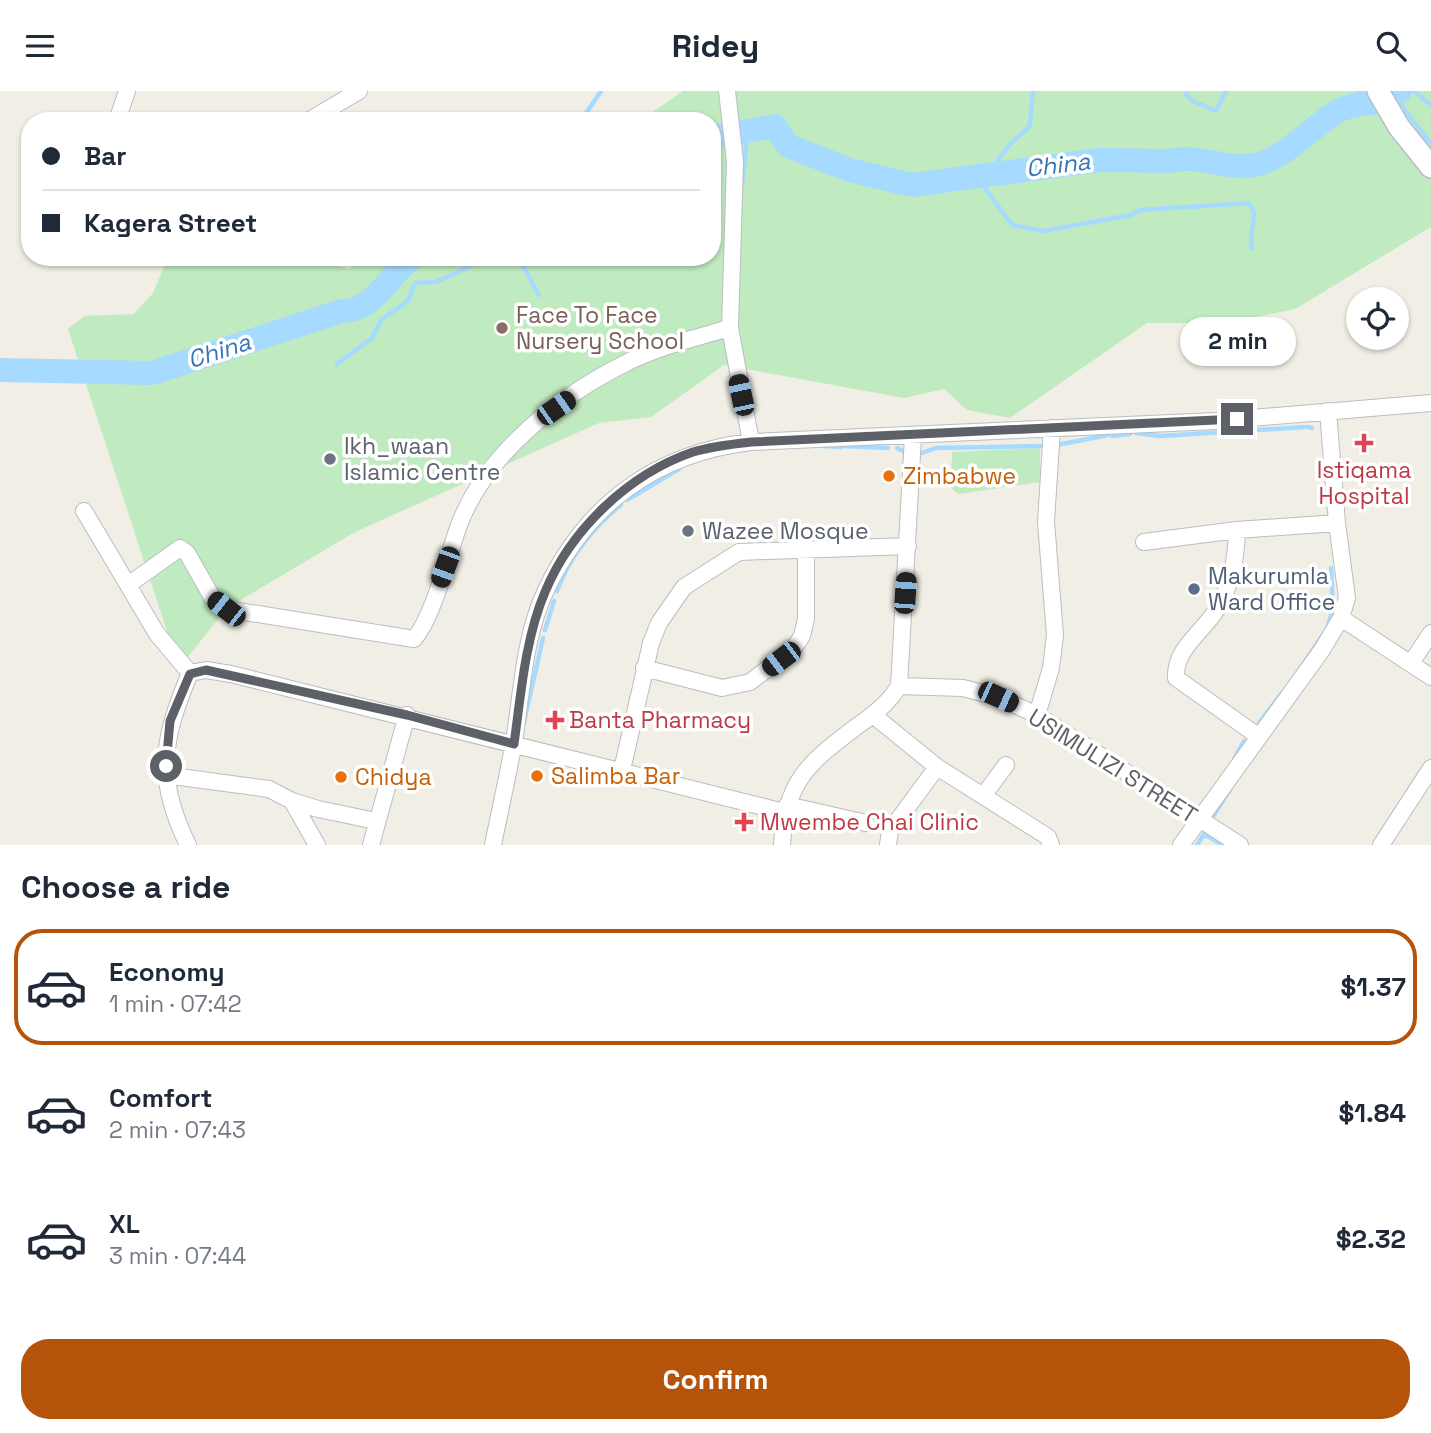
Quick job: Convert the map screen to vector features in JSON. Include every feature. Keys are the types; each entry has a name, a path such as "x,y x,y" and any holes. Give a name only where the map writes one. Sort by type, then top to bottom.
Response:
{"main road":[{"path":"1379,93 1399,127 1431,167"}],"street":[{"path":"120,112 127,91"},
{"path":"323,112 359,91"},
{"path":"728,94 735,161 730,328 751,442"},
{"path":"128,585 180,548 187,553 212,597 226,609 416,637 462,519 481,483 506,453 556,408 624,364 689,339 730,328"},
{"path":"493,845 514,744 529,643 545,592 571,545 593,519 620,495 667,463 716,446 751,442 1228,420 1431,403"},
{"path":"1181,845 1322,650 1341,618 1346,598 1336,523 1328,411"},
{"path":"1037,715 1051,668 1055,635 1046,522 1052,428"},
{"path":"782,845 785,808 809,765 873,715 892,698 899,686 913,436"},
{"path":"84,511 157,634 190,674"},
{"path":"1144,542 1237,530 1336,523"},
{"path":"1237,530 1236,562 1226,592 1216,612 1183,653 1176,669 1176,678 1258,736"},
{"path":"622,770 644,667 659,622 684,587 739,552 806,547 908,546"},
{"path":"644,667 722,688 750,682 793,649 802,636 806,619 806,547"},
{"path":"1341,618 1431,677"},
{"path":"1411,663 1431,633"},
{"path":"190,674 206,670 231,674 407,715 622,770 785,808 866,823"},
{"path":"188,845 177,823 165,775 170,721 190,674"},
{"name":"USIMULIZI STREET","path":"899,686 963,688 998,697 1037,715 1240,845"},
{"path":"371,845 407,715"},
{"path":"873,715 937,767 1048,837 1051,845"},
{"path":"983,796 1006,765"},
{"path":"888,845 890,831 937,767"},
{"path":"1381,845 1431,768"},
{"path":"165,775 269,789 292,801 376,821"},
{"path":"292,801 317,845"}],"green space":[{"path":"683,91 1431,91 1431,227 1295,309 1227,323 1147,323 1010,418 967,410 944,389 904,398 724,365 651,417 599,423 355,532 227,608 179,668 68,329 85,316 134,314 153,293 164,266 338,266 349,269 352,266 721,266 721,112 653,112"},
{"path":"1040,448 1040,482 958,494 951,488 952,452"}],"waterway":[{"path":"587,112 601,91"},
{"path":"997,172 996,163 1009,145 1030,126 1033,91"},
{"path":"1186,94 1193,101 1216,111 1226,91"},
{"path":"1360,91 1364,102"},
{"path":"1395,91 1404,109 1431,144"},
{"name":"China","path":"721,135 775,126 788,146 850,170 912,185 1099,160 1191,159 1244,166 1255,165 1278,155 1340,110 1378,102 1400,91"},
{"path":"1414,91 1431,105"},
{"path":"742,185 748,130"},
{"path":"976,176 1012,225 1043,231 1131,215 1139,210 1249,203 1254,212 1253,226"},
{"path":"1251,248 1252,229"},
{"name":"China","path":"0,370 152,373 364,305 402,266"},
{"path":"337,364 372,338 381,320 408,301 415,283 436,282 471,266"},
{"path":"523,266 539,295"},
{"path":"1136,433 1160,436 1305,427"},
{"path":"1308,427 1312,428"},
{"path":"1112,436 1130,434"},
{"path":"1057,445 1108,435"},
{"path":"824,446 841,447"},
{"path":"843,446 888,448"},
{"path":"919,454 936,448 1041,446"},
{"path":"897,448 905,452"},
{"path":"627,500 679,469"},
{"path":"557,591 583,544 621,505"},
{"path":"1328,626 1333,609 1331,568"},
{"path":"545,630 554,601"},
{"path":"1292,681 1322,636"},
{"path":"524,722 543,638"},
{"path":"1259,723 1282,693"},
{"path":"1234,759 1244,741"},
{"path":"1210,821 1231,788"},
{"path":"1197,845 1204,834 1223,845"}],"place":[{"name":"Face To Face Nursery School","path":"502,328"},
{"name":"Istiqama Hospital","path":"1364,443"},
{"name":"Ikh_waan Islamic Centre","path":"330,459"},
{"name":"Zimbabwe","path":"889,476"},
{"name":"Wazee Mosque","path":"688,531"},
{"name":"Makurumla Ward Office","path":"1194,589"},
{"name":"Banta Pharmacy","path":"555,720"},
{"name":"Salimba Bar","path":"537,776"},
{"name":"Chidya","path":"341,777"},
{"name":"Mwembe Chai Clinic","path":"744,822"}],"route":[{"path":"166,766 170,721 190,674 206,670 407,715 514,744 529,643 545,592 571,545 593,519 620,495 667,463 694,452 716,446 751,442 845,436 913,436 1114,423 1237,419"}]}
